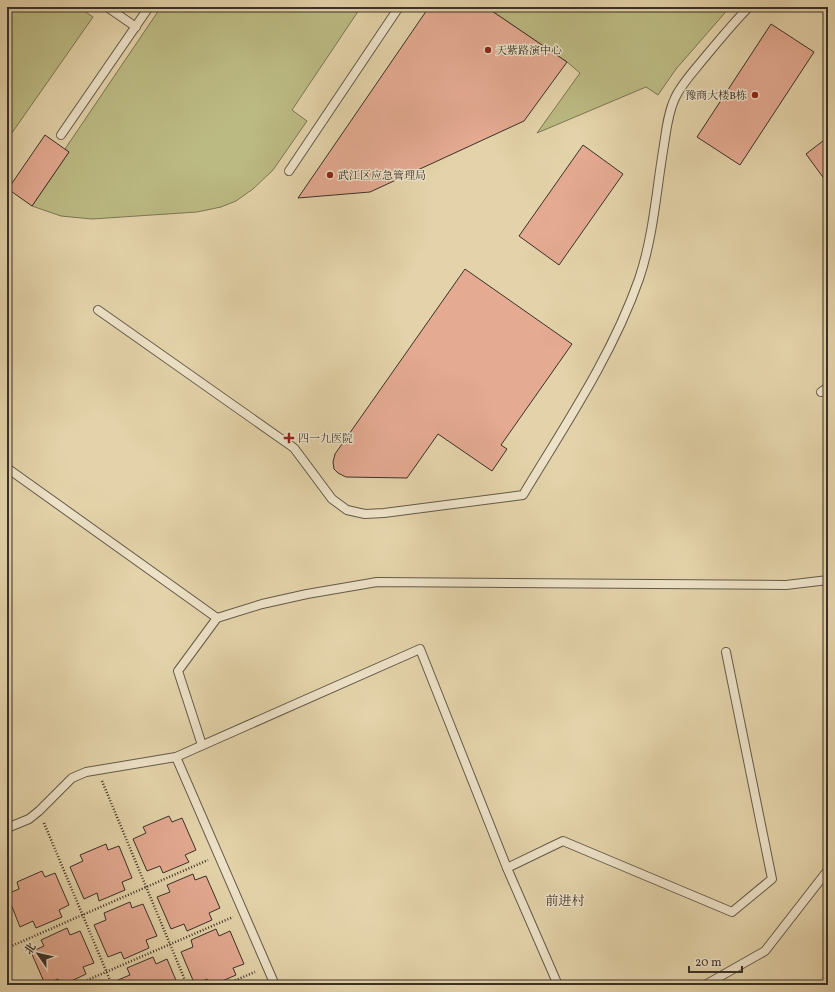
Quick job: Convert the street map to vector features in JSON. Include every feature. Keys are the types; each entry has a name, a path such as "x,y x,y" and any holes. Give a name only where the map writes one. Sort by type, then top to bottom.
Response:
{"lane":[{"path":"109,7 136,27"},
{"path":"61,135 149,7"},
{"path":"289,171 399,7"},
{"path":"98,310 294,448 332,498 347,510 365,514 384,513 523,495 597,372 624,317 639,278 651,237 668,119 675,98 692,73 732,24 749,7"},
{"path":"821,392 828,387"},
{"path":"7,468 217,618"},
{"path":"202,745 178,671 217,618 262,604 307,594 378,582 786,585 828,580"},
{"path":"7,828 29,819 72,778 86,772 176,757 420,649 507,868 558,985"},
{"path":"507,868 563,841 732,912 772,879 726,652"},
{"path":"176,757 275,985"},
{"path":"704,985 765,951 828,870"}],"path":[{"path":"97,770 187,985"},
{"path":"39,811 112,985"},
{"path":"7,948 219,855"},
{"path":"76,985 244,912"},
{"path":"224,985 267,966"}],"shaded area":[{"path":"7,7 78,7 93,17 7,140"},
{"path":"161,7 361,7 292,110 307,121 273,170 253,189 236,201 221,207 197,212 92,219 61,216 32,206 69,152 65,149"},
{"path":"486,7 730,7 676,69 658,95 646,87 537,133 580,73 567,62"}],"building":[{"path":"429,7 486,7 567,62 524,121 370,192 298,198"},
{"name":"豫商大楼B栋","path":"771,24 814,52 740,165 697,137"},
{"path":"45,135 69,152 32,206 8,189"},
{"path":"828,137 828,184 806,154"},
{"path":"583,145 623,174 559,265 519,236"},
{"path":"465,269 572,344 501,445 507,449 492,471 438,434 407,478 346,477 338,473 334,469 333,462 335,454"},
{"path":"169,816 172,822 182,818 196,850 185,855 189,862 163,873 160,866 147,871 133,839 146,833 143,827"},
{"path":"106,844 108,850 119,846 132,878 122,882 125,890 99,901 97,893 84,899 70,867 83,861 80,855"},
{"path":"42,871 45,877 55,873 69,905 59,910 62,917 36,928 33,921 20,927 7,894 19,889 17,882"},
{"path":"193,874 195,880 206,876 220,908 209,913 212,920 187,931 184,924 171,929 157,897 170,892 167,885"},
{"path":"130,902 132,908 143,904 157,936 146,940 149,948 124,959 121,952 108,957 94,925 106,920 104,913"},
{"path":"67,928 70,935 80,931 94,963 83,967 86,974 63,985 60,985 58,979 45,984 31,952 44,946 41,940"},
{"path":"216,929 219,936 230,931 244,964 233,968 236,975 213,985 210,985 207,979 195,985 181,952 193,947 191,940"},
{"path":"153,957 156,964 167,959 178,985 120,985 118,980 130,975 127,968"}],"place":[{"name":"天紫路演中心","path":"488,50"},
{"name":"豫商大楼B栋","path":"755,95"},
{"name":"武江区应急管理局","path":"330,175"},
{"name":"四一九医院","path":"289,438"}],"district":[{"name":"前进村","path":"565,900"}]}
